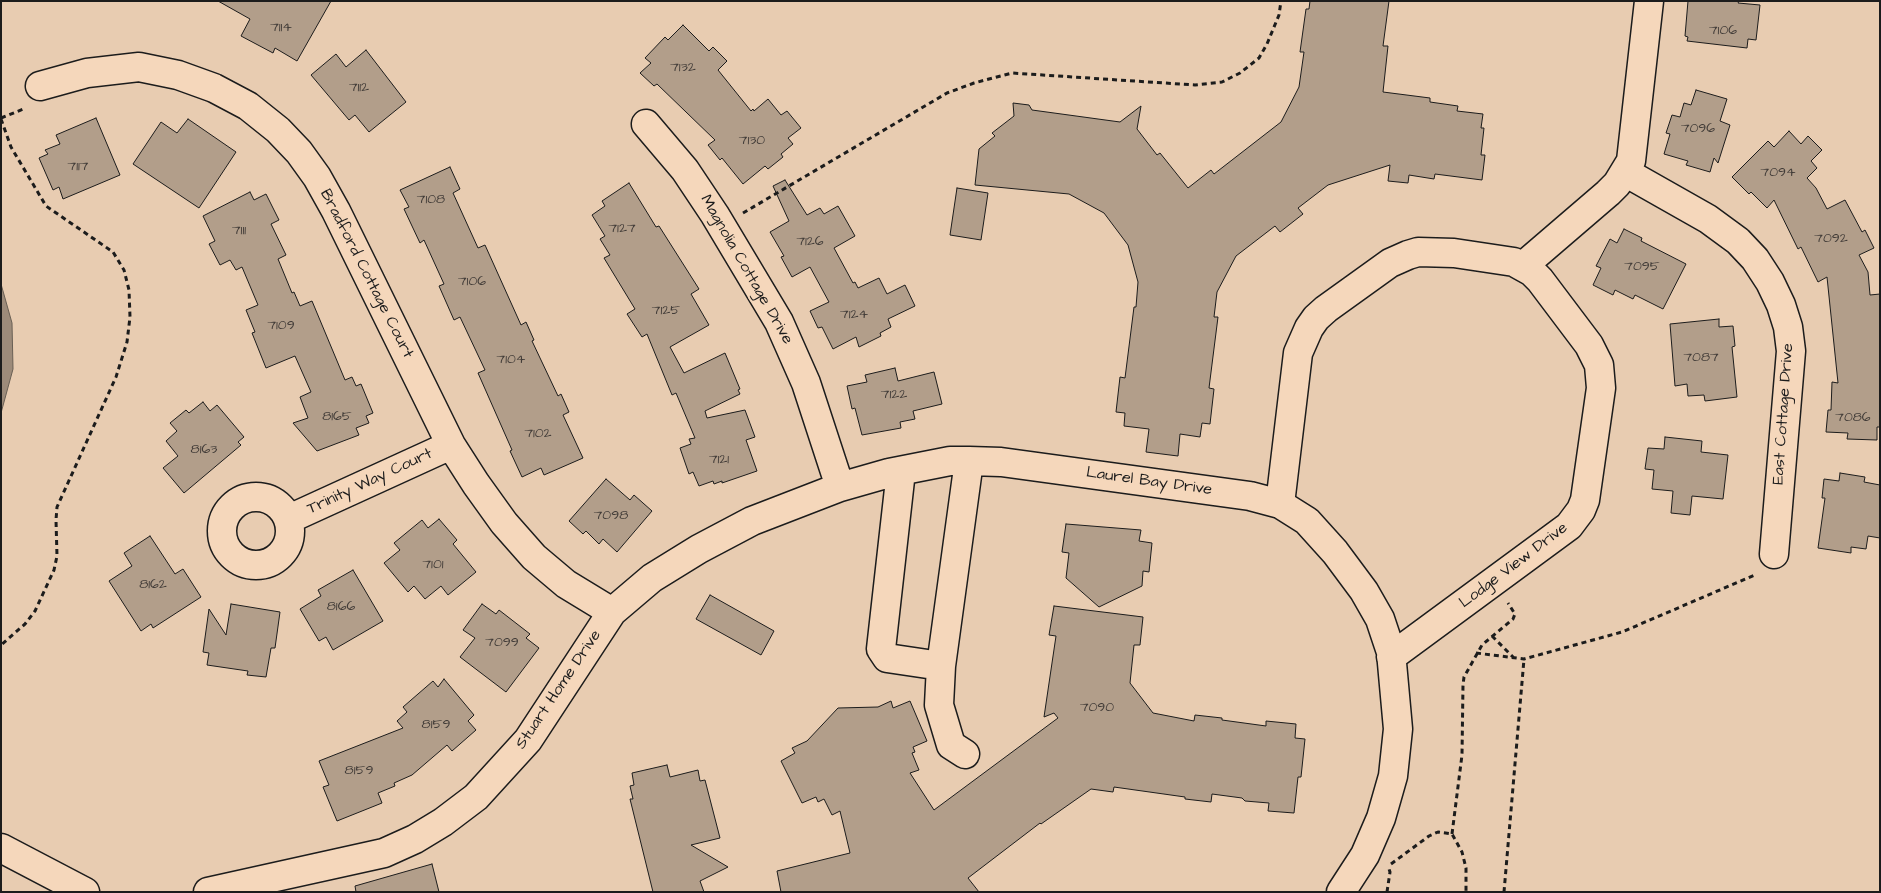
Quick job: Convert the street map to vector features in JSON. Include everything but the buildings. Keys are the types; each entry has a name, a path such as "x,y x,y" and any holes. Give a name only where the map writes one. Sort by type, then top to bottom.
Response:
{"street":[{"path":"1523,266 1618,184 1631,161 1634,148 1649,1"},
{"name":"Bradford Cottage Court","path":"40,86 87,73 140,67 178,75 214,88 248,106 278,130 299,152 317,177 336,211 451,445 476,484 504,523 534,557 566,584 612,612"},
{"name":"Magnolia Cottage Drive","path":"646,124 685,170 779,322 806,383 840,487"},
{"name":"East Cottage Drive","path":"1625,172 1708,219 1738,241 1755,259 1770,282 1781,305 1788,327 1791,351 1774,554"},
{"name":"Lodge View Drive","path":"1280,504 1298,353 1303,340 1316,318 1390,263 1408,255 1433,251 1514,262 1523,266 1540,280 1589,345 1599,365 1601,388 1585,500 1581,510 1569,526 1391,657"},
{"name":"Trinity Way Court","path":"289,519 451,445"},
{"name":"Laurel Bay Drive","path":"612,612 652,578 699,549 752,521 840,487 901,471 950,461 1001,462 1250,496 1280,504 1307,521 1336,552 1364,591 1380,619 1391,657 1398,729 1393,776 1382,818 1365,856 1341,892"},
{"path":"965,754 951,745 939,705 940,666 969,461"},
{"path":"901,471 881,649 886,658 940,666"},
{"name":"Stuart Home Drive","path":"208,892 384,853 415,839 443,822 476,797 528,740 612,612"},
{"path":"1,848 85,892"}],"path":[{"path":"721,226 947,93 974,83 1012,73 1195,85 1222,82 1240,74 1259,58 1279,15 1281,1"},
{"path":"1,119 11,147 46,206 113,252 124,270 129,290 130,317 127,342 116,377 57,507 57,556 54,570 35,611 25,624 1,645"},
{"path":"1476,654 1524,658 1622,632 1758,574 1769,566 1774,554"},
{"path":"1466,892 1466,868 1462,852 1452,834 1462,755 1464,677 1482,644 1508,624 1515,614 1494,582"},
{"path":"1492,636 1514,658"},
{"path":"1504,892 1524,658"},
{"path":"1388,865 1429,836 1438,832 1452,834"}],"shaded area":[{"path":"1,284 12,323 13,369 1,413"}]}
